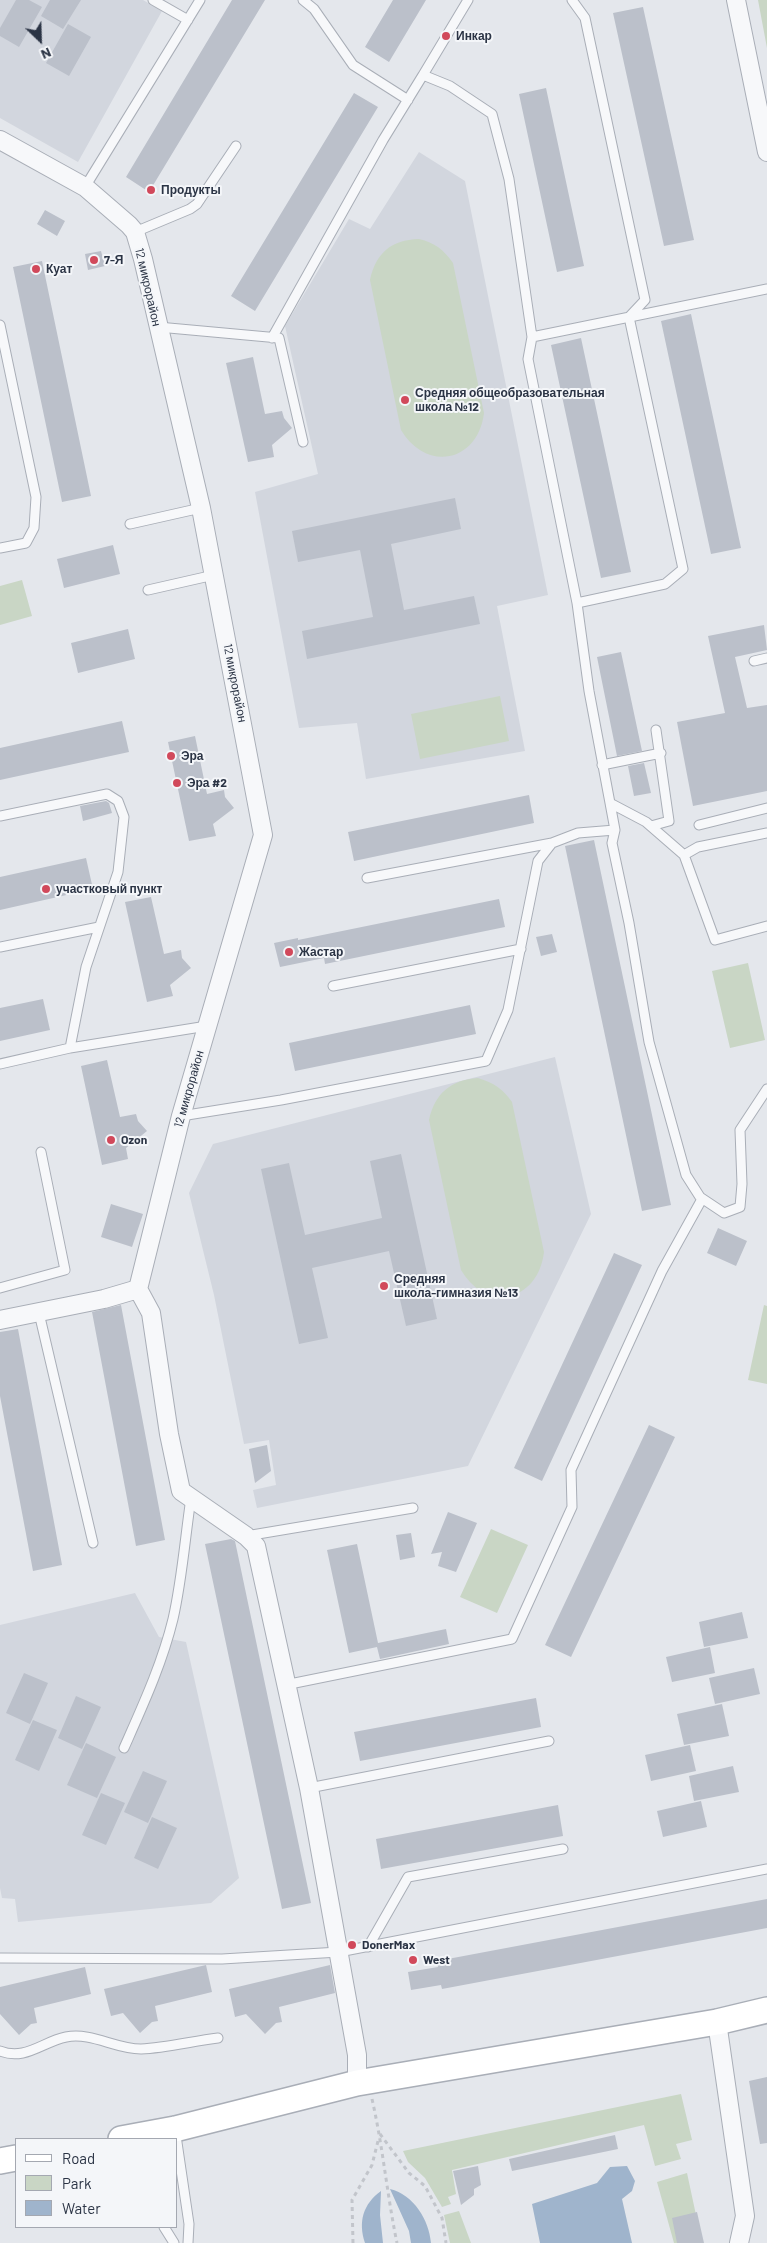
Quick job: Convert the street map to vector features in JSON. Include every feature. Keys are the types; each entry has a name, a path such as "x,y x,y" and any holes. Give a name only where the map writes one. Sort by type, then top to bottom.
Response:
{"main road":[{"path":"136,2138 362,2082 717,2022 767,2010"},
{"path":"0,2161 15,2158"}],"street":[{"path":"736,0 767,152"},
{"name":"12 микрорайон","path":"0,140 85,187 135,232 201,508 263,835 181,1116 138,1289"},
{"path":"0,1320 39,1313 138,1289 151,1313 169,1434 181,1491 246,1536 256,1546 263,1571 285,1685 309,1788 362,2082"},
{"path":"717,2022 745,2216 739,2243"}],"lane":[{"path":"153,0 188,20"},
{"path":"85,187 200,0"},
{"path":"302,0 314,9 353,65 408,100"},
{"path":"272,338 383,140 468,0"},
{"path":"572,0 585,18 645,300 630,317"},
{"path":"423,75 450,86 492,114 508,179 532,337 528,359 577,603 602,765 615,830 612,843 629,923 648,1042 686,1175 702,1199 724,1213 740,1207 742,1184 740,1130 767,1089"},
{"path":"135,232 198,204 236,146"},
{"path":"532,337 767,289"},
{"path":"577,603 665,584 683,569 630,317"},
{"path":"0,325 36,497 34,528 26,543 0,548"},
{"path":"158,326 279,338 303,442"},
{"path":"130,524 201,508"},
{"path":"148,590 214,575"},
{"path":"754,661 767,658"},
{"path":"651,826 669,821 656,730"},
{"path":"602,765 660,753"},
{"path":"0,816 107,794 118,801 124,817 118,872 86,967 70,1048"},
{"path":"610,803 651,826 684,855 715,940 767,926"},
{"path":"699,825 767,808"},
{"path":"367,878 552,842 578,834 615,830"},
{"path":"684,855 698,847 767,833"},
{"path":"181,1116 291,1098 486,1061 508,1010 538,861 552,842"},
{"path":"0,947 99,927"},
{"path":"333,986 521,949"},
{"path":"0,1064 70,1048 207,1026"},
{"path":"0,1288 66,1270 41,1152"},
{"path":"285,1685 512,1639 572,1507 571,1470 662,1271 702,1199"},
{"path":"39,1313 93,1543"},
{"path":"124,1748 157,1674 174,1617 191,1498"},
{"path":"246,1536 413,1508"},
{"path":"309,1788 549,1740"},
{"path":"368,1947 408,1878 563,1849"},
{"path":"0,1957 222,1959 338,1952 767,1869"},
{"path":"0,2050 10,2055 27,2052 66,2037 89,2036 122,2047 142,2049 218,2038"},
{"path":"175,2129 176,2138"},
{"path":"178,2149 189,2224 188,2243"},
{"path":"165,2228 174,2243"}],"path":[{"path":"362,2082 380,2134 385,2184 397,2243"},
{"path":"354,2243 352,2200 372,2165 380,2134"},
{"path":"380,2134 409,2173 426,2186 442,2218 446,2243"}],"shaded area":[{"path":"0,0 143,0 162,11 78,162 0,118"},
{"name":"Средняя общеобразовательная школа №12","path":"419,152 465,181 548,595 497,606 525,751 366,779 357,723 299,728 255,492 318,474 285,326 349,219 370,229"},
{"name":"Средняя школа-гимназия №13","path":"555,1057 591,1214 468,1466 257,1508 253,1490 276,1485 269,1440 244,1444 214,1295 189,1193 213,1144"},
{"path":"135,1593 159,1637 186,1642 239,1878 211,1903 18,1922 15,1899 2,1898 0,1888 0,1625"}],"green space":[{"path":"758,0 767,0 767,48"},
{"path":"419,239 430,242 438,247 453,263 484,413 480,430 472,442 462,451 450,456 437,456 424,452 412,444 401,430 370,280 376,262 386,250 400,242"},
{"path":"22,580 32,616 0,625 0,586"},
{"path":"500,696 509,741 420,759 411,714"},
{"path":"748,963 765,1040 730,1048 712,971"},
{"path":"478,1078 498,1087 512,1102 544,1252 540,1269 532,1282 522,1291 510,1296 497,1296 484,1292 471,1284 461,1270 429,1120 435,1102 440,1095 452,1085 468,1079"},
{"path":"764,1305 767,1306 767,1384 748,1380"},
{"path":"491,1529 528,1545 497,1613 460,1597"},
{"path":"681,2094 692,2140 676,2144 681,2159 655,2166 644,2125 452,2170 456,2194 448,2197 451,2204 442,2207 425,2178 408,2162 403,2151"},
{"path":"687,2173 702,2243 674,2243 657,2182"},
{"path":"459,2211 471,2243 450,2243 444,2215"}],"water":[{"path":"627,2166 635,2181 632,2191 622,2199 632,2243 540,2243 532,2204 597,2183 610,2167"},
{"path":"390,2189 406,2197 419,2210 430,2234 431,2243 411,2243 409,2231"},
{"path":"381,2191 380,2215 383,2243 365,2243 362,2228 364,2214 370,2202"}],"building":[{"path":"16,0 29,0 42,7 19,47 0,36 0,28"},
{"path":"50,0 81,0 63,29 41,16"},
{"path":"232,0 265,0 149,192 126,177"},
{"path":"393,0 426,0 389,62 365,47"},
{"path":"643,7 694,240 664,246 613,13"},
{"path":"68,24 91,37 69,76 46,63"},
{"path":"546,88 584,266 557,272 519,94"},
{"path":"354,93 378,107 255,311 231,296"},
{"path":"45,210 65,221 57,236 37,224"},
{"path":"101,251 105,266 88,270 85,254"},
{"path":"42,261 91,496 62,502 13,267"},
{"path":"691,314 741,548 711,554 661,321"},
{"path":"581,338 631,572 601,578 551,345"},
{"path":"253,357 265,414 282,411 284,418 292,428 272,445 274,457 248,462 226,363"},
{"path":"455,498 461,529 391,544 404,610 474,596 480,624 307,659 302,631 373,617 360,550 298,562 292,531"},
{"path":"113,545 120,574 64,588 57,559"},
{"path":"764,625 767,650 735,657 747,708 767,705 767,791 693,806 677,722 725,713 708,636"},
{"path":"128,629 135,659 78,673 71,643"},
{"path":"621,652 642,751 617,756 597,657"},
{"path":"122,721 129,752 0,780 0,748"},
{"path":"195,736 207,794 224,790 225,797 234,808 213,824 216,836 189,841 168,742"},
{"path":"644,763 651,793 634,796 628,766"},
{"path":"529,795 534,823 354,861 348,832"},
{"path":"106,801 109,803 112,813 83,821 80,806"},
{"path":"594,840 671,1205 642,1211 565,846"},
{"path":"86,858 93,889 0,910 0,877"},
{"path":"151,897 164,954 181,950 182,958 191,968 170,985 173,996 147,1002 125,902"},
{"path":"499,899 505,927 325,964 324,958 280,967 274,943 298,938 298,940"},
{"path":"552,934 557,952 541,956 536,937"},
{"path":"43,999 50,1030 0,1041 0,1008"},
{"path":"470,1005 476,1034 295,1071 289,1043"},
{"path":"107,1060 120,1117 136,1114 138,1121 147,1131 126,1148 128,1159 102,1165 81,1066"},
{"path":"401,1154 437,1319 406,1326 389,1251 312,1268 328,1338 299,1344 261,1169 289,1163 305,1235 382,1218 370,1161"},
{"path":"111,1204 143,1214 132,1247 101,1237"},
{"path":"718,1228 747,1241 736,1266 707,1253"},
{"path":"614,1253 642,1265 542,1481 514,1468"},
{"path":"121,1305 165,1540 136,1546 92,1312"},
{"path":"18,1329 62,1565 33,1571 0,1396 0,1332"},
{"path":"649,1425 675,1437 571,1657 545,1645"},
{"path":"267,1445 271,1471 255,1483 249,1449"},
{"path":"448,1512 477,1523 456,1572 438,1566 442,1552 431,1554"},
{"path":"411,1533 415,1557 400,1560 396,1535"},
{"path":"231,1539 235,1541 311,1903 282,1909 205,1544"},
{"path":"357,1544 378,1643 446,1629 449,1644 380,1659 377,1647 349,1653 327,1550"},
{"path":"742,1612 748,1638 704,1647 699,1622"},
{"path":"710,1647 715,1673 672,1682 666,1657"},
{"path":"754,1668 760,1694 715,1704 709,1678"},
{"path":"24,1673 48,1683 30,1724 6,1713"},
{"path":"76,1696 101,1707 82,1749 58,1738"},
{"path":"536,1698 541,1727 360,1761 354,1732"},
{"path":"722,1704 729,1736 684,1745 677,1714"},
{"path":"33,1720 57,1730 39,1771 15,1760"},
{"path":"86,1743 116,1757 97,1798 67,1785"},
{"path":"690,1745 696,1771 651,1781 645,1755"},
{"path":"733,1766 739,1792 694,1801 689,1776"},
{"path":"143,1771 167,1781 148,1823 124,1812"},
{"path":"101,1793 125,1803 106,1845 82,1835"},
{"path":"701,1801 707,1827 663,1837 657,1811"},
{"path":"558,1805 563,1836 381,1869 376,1839"},
{"path":"152,1817 177,1828 158,1869 134,1858"},
{"path":"767,1899 767,1928 442,1989 441,1985 411,1990 408,1972 438,1967 437,1961"},
{"path":"206,1965 212,1992 155,2006 158,2021 152,2022 140,2033 123,2013 111,2016 104,1989"},
{"path":"330,1965 335,1993 279,2007 282,2022 276,2023 265,2034 246,2014 235,2017 229,1989"},
{"path":"85,1967 91,1994 34,2008 37,2023 31,2024 19,2035 0,2014 0,1987"},
{"path":"767,2077 767,2143 760,2144 749,2081"},
{"path":"615,2135 618,2149 512,2171 509,2159"},
{"path":"478,2166 481,2185 474,2189 474,2195 461,2205 453,2171"},
{"path":"697,2212 704,2243 677,2243 672,2218"}],"place":[{"name":"Инкар","path":"446,36"},
{"name":"Продукты","path":"151,190"},
{"name":"7-Я","path":"94,260"},
{"name":"Куат","path":"36,269"},
{"name":"Средняя общеобразовательная школа №12","path":"405,400"},
{"name":"Эра","path":"171,756"},
{"name":"Эра #2","path":"177,783"},
{"name":"участковый пункт","path":"46,889"},
{"name":"Жастар","path":"289,952"},
{"name":"Ozon","path":"111,1140"},
{"name":"Средняя школа-гимназия №13","path":"384,1286"},
{"name":"DonerMax","path":"352,1945"},
{"name":"West","path":"413,1960"}]}
